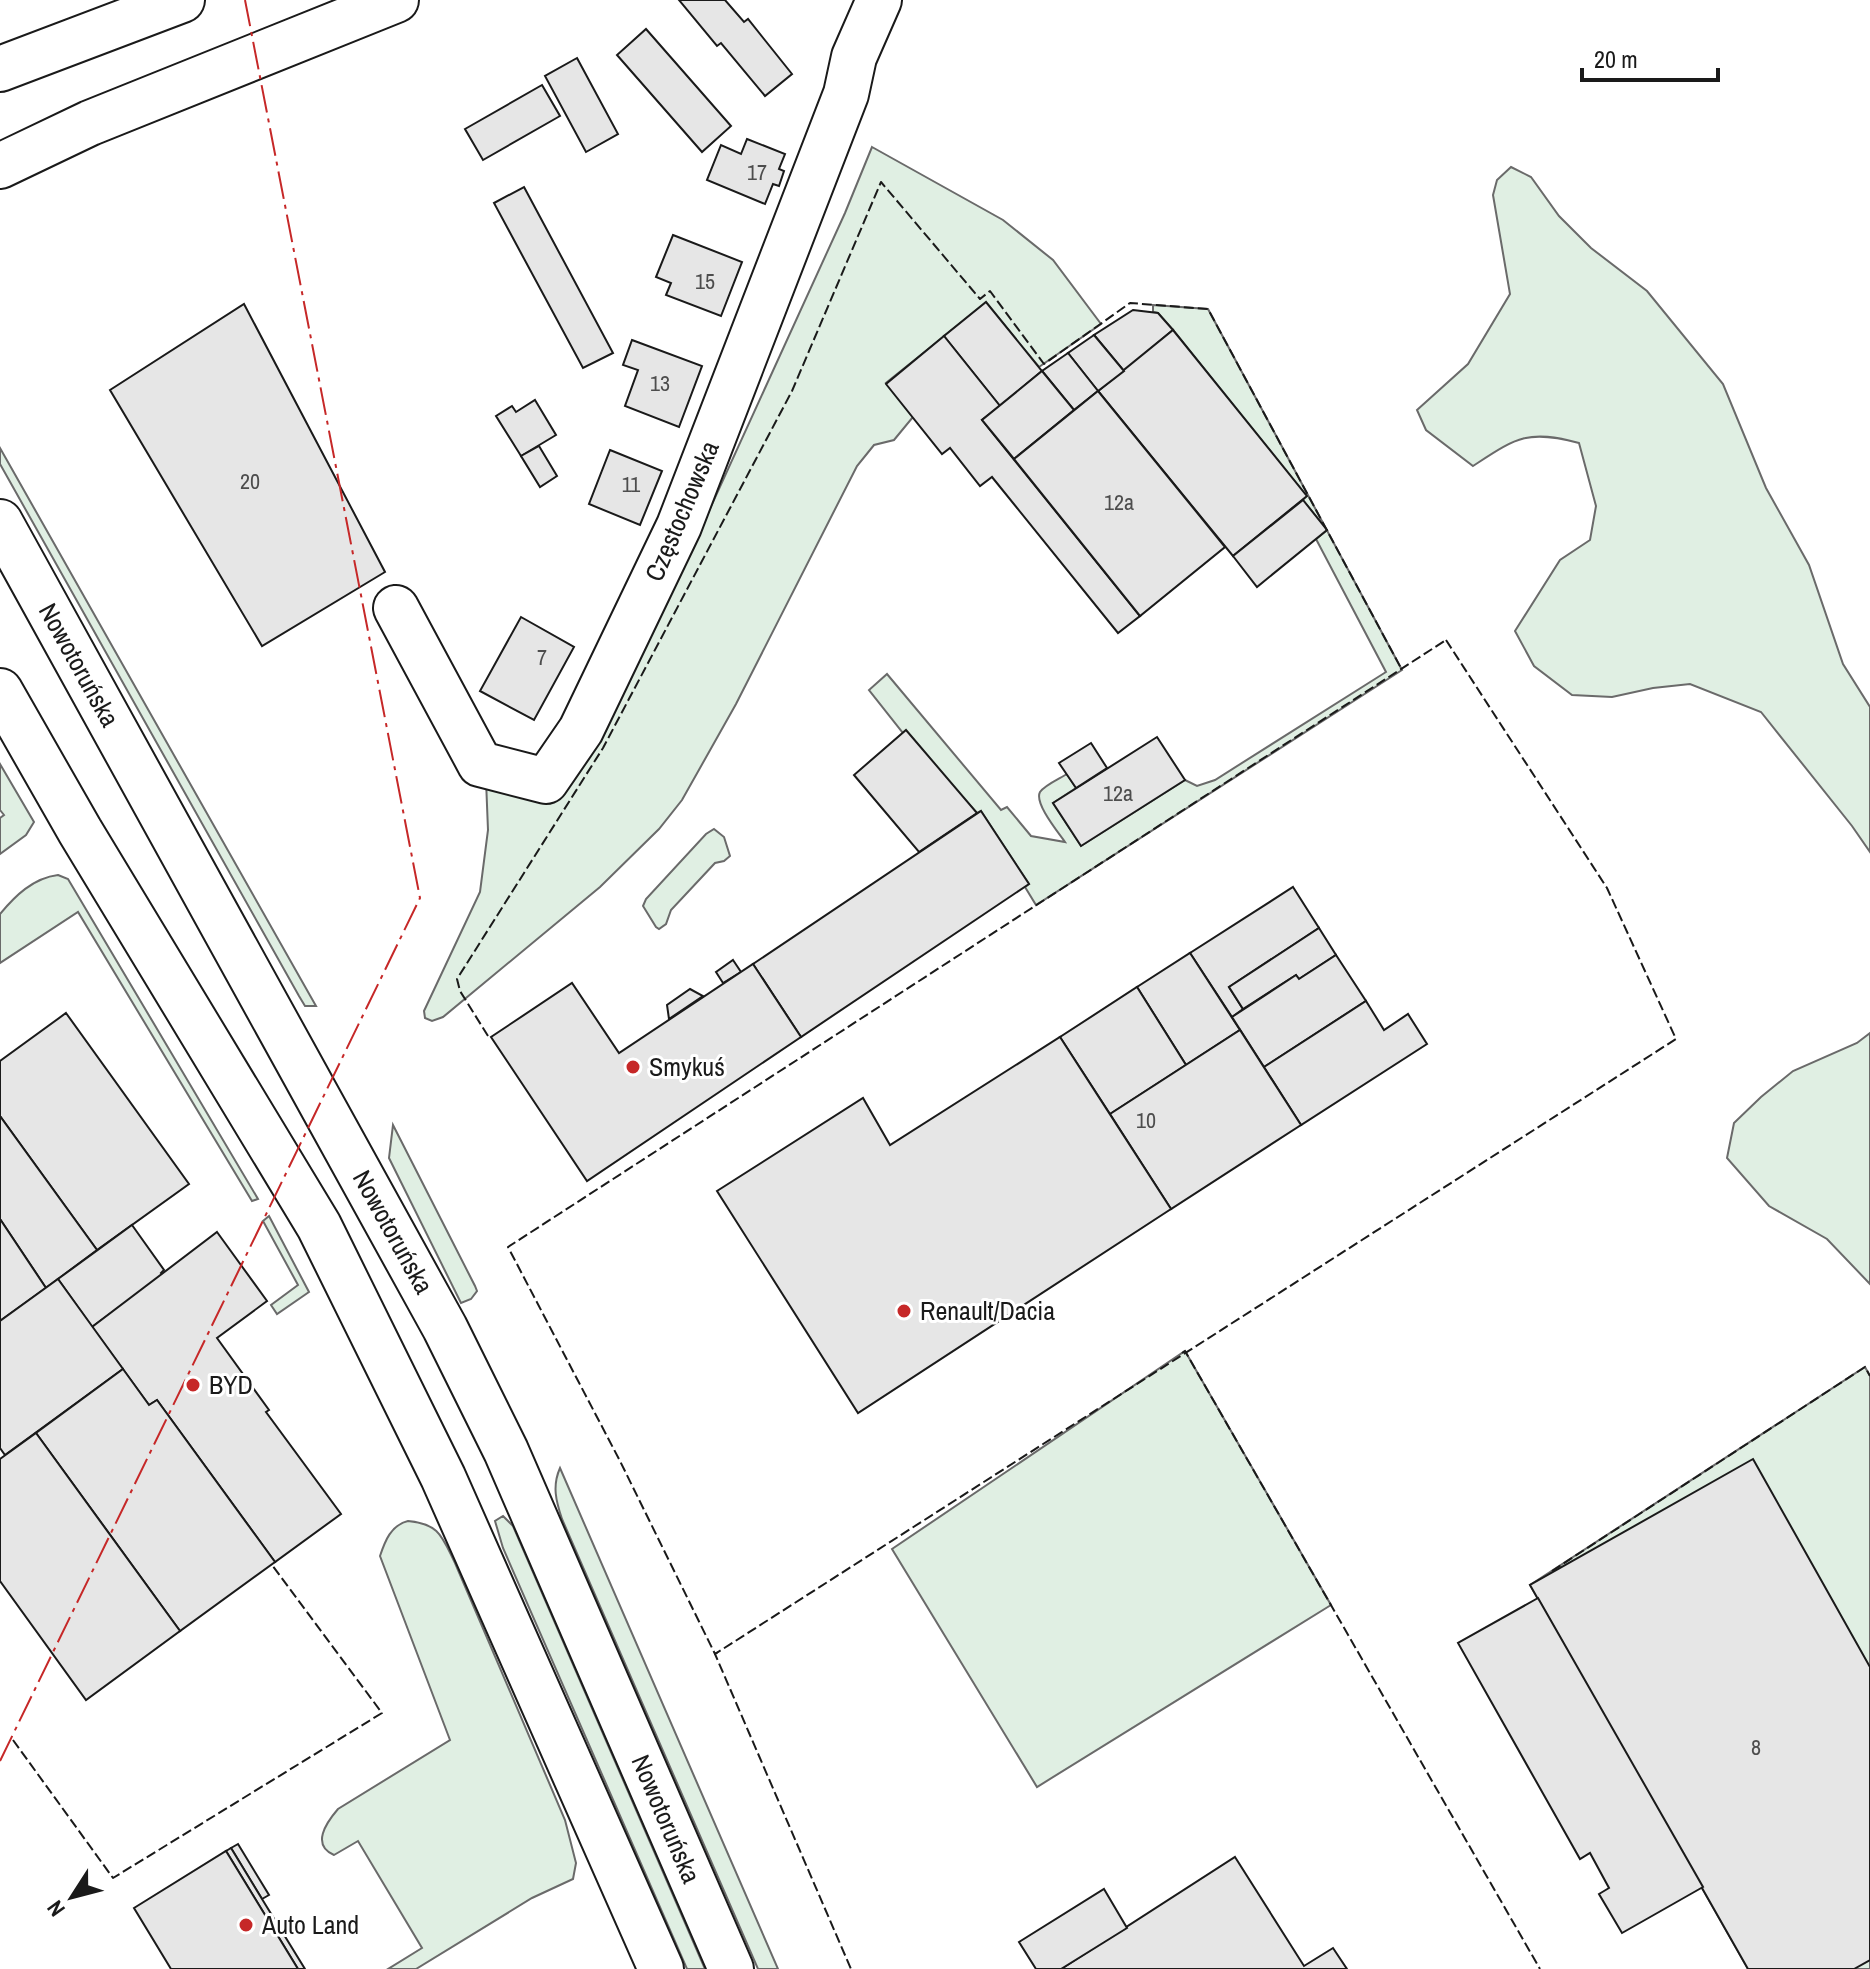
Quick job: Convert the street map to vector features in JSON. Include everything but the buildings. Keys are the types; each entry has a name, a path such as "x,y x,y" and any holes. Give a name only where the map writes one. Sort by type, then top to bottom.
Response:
{"main road":[{"path":"0,69 182,0"},
{"path":"0,166 90,123 396,0"},
{"name":"Częstochowska","path":"396,608 480,764 546,781 581,730 679,526 846,94 854,57 879,0"},
{"name":"Nowotoruńska","path":"0,522 445,1328 506,1451 731,1969"},
{"path":"0,691 80,831 319,1226 443,1477 661,1969"}],"green space":[{"path":"872,147 1003,220 1053,260 1101,324 1039,367 986,303 886,383 913,417 894,440 874,445 857,466 736,704 682,800 659,829 600,887 443,1017 432,1021 425,1018 424,1011 480,892 488,830 486,780 526,793 692,548"},
{"path":"1511,167 1531,177 1559,216 1591,248 1647,291 1723,384 1766,488 1809,565 1843,664 1870,707 1870,852 1761,712 1690,684 1612,697 1572,695 1534,666 1515,631 1560,560 1590,540 1596,506 1579,443 1547,437 1523,439 1473,466 1426,430 1417,410 1468,364 1510,294 1493,195 1497,180"},
{"path":"1153,305 1208,309 1326,529 1303,500 1306,496 1173,330 1158,313 1153,312"},
{"path":"0,448 316,1006 305,1006 299,996 0,464"},
{"path":"1327,530 1402,670 1036,905 1025,887 1029,884 981,811 977,813 903,733 869,690 887,674 1001,810 1007,807 1031,836 1065,842 1039,797 1045,787 1067,774 1076,788 1053,803 1081,846 1185,780 1197,786 1215,780 1386,672 1316,539"},
{"path":"0,764 34,822 26,835 0,854 0,818 4,815 0,810"},
{"path":"714,829 724,837 730,856 715,863 671,910 666,924 659,929 643,906 646,899"},
{"path":"58,875 68,879 258,1199 252,1201 78,912 0,963 0,914 33,884"},
{"path":"1870,1033 1870,1284 1827,1239 1769,1206 1727,1158 1734,1123 1761,1097 1793,1071 1857,1043"},
{"path":"393,1125 475,1286 477,1291 471,1299 461,1303 389,1158"},
{"path":"269,1216 309,1292 277,1314 271,1305 298,1285 263,1221"},
{"path":"1185,1351 1331,1605 1037,1787 892,1549"},
{"path":"1865,1367 1870,1376 1870,1969 1748,1969 1530,1585"},
{"path":"560,1468 778,1969 758,1969 562,1519 556,1494"},
{"path":"503,1516 513,1526 705,1969 687,1969 503,1548 495,1521"},
{"path":"408,1521 434,1529 447,1546 565,1820 576,1863 573,1879 532,1898 416,1969 388,1969 422,1948 358,1841 334,1855 323,1846 322,1840 325,1827 338,1809 450,1740 380,1556 393,1530"}],"fence":[{"path":"488,1036 460,991 457,979 603,748 792,391 881,182 980,299 990,291 1044,364 1130,303 1208,309 1402,670"},
{"path":"1446,640 1607,888 1676,1039 715,1654 620,1461 508,1247 1446,640"},
{"path":"1182,1353 1185,1351 1540,1969"},
{"path":"1552,1571 1865,1367 1870,1376"},
{"path":"13,1740 113,1878 382,1713 272,1565"},
{"path":"718,1652 715,1654 851,1969"}],"power":[{"path":"0,1761 420,898 245,0"}],"place":[{"name":"Smykuś","path":"633,1067"},
{"name":"Renault/Dacia","path":"904,1311"},
{"name":"BYD","path":"193,1385"},
{"name":"Auto Land","path":"246,1925"}]}
